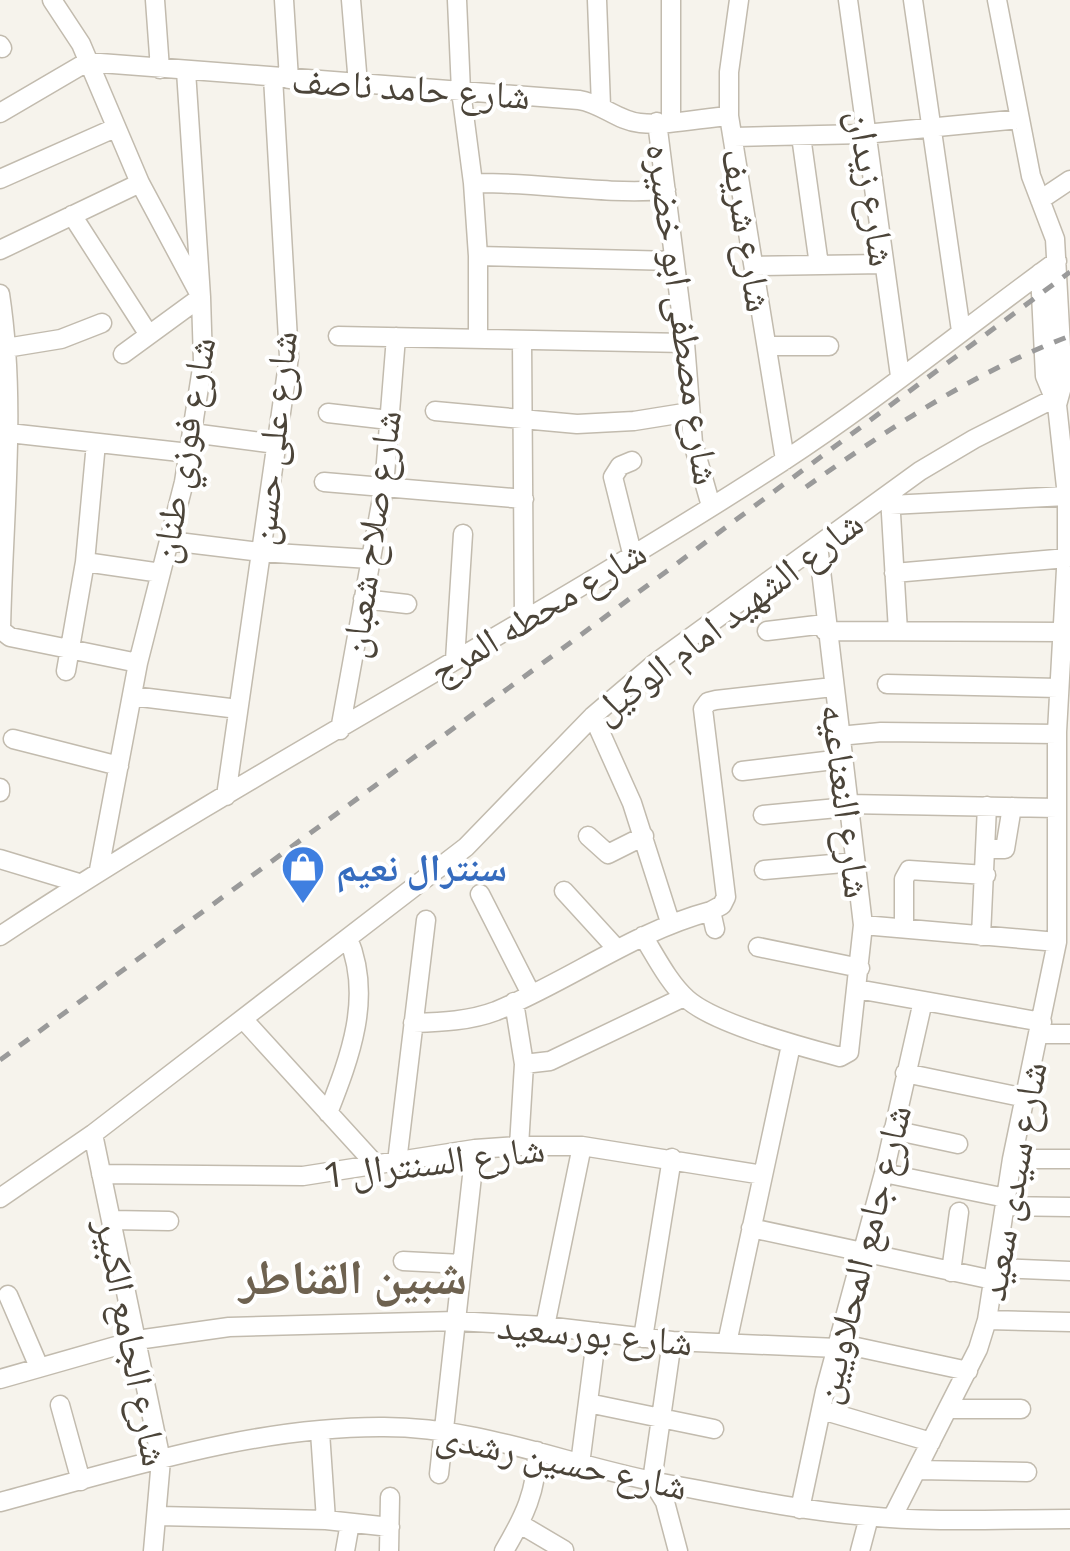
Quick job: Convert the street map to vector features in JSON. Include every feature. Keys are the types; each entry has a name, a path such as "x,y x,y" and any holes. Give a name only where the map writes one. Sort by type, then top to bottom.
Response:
{"street":[{"name":"شارع فوزي طنان","path":"52,0 72,28 140,182 201,297 204,339 192,433 170,540 138,663 99,870"},
{"path":"155,0 160,69"},
{"name":"شارع على حسن","path":"226,796 289,357 281,78 284,0"},
{"path":"351,0 358,84"},
{"path":"457,0 461,91 478,256 478,339"},
{"path":"597,0 601,106"},
{"name":"شارع مصطفى ابو خضيره","path":"670,0 664,121 666,190 694,444 711,506"},
{"name":"شارع شريف","path":"739,0 729,72 729,116 785,460"},
{"name":"شارع زيدان","path":"848,0 900,376"},
{"path":"913,0 962,331"},
{"path":"997,0 1031,176 1056,240 1065,319 1060,397"},
{"name":"شارع حامد ناصف","path":"87,62 579,100 640,123 729,116"},
{"path":"0,114 87,62"},
{"path":"123,354 201,297 186,71"},
{"path":"734,137 865,134 1020,119"},
{"path":"0,179 115,128"},
{"path":"801,136 818,265"},
{"path":"1040,200 1070,180"},
{"path":"0,250 140,182"},
{"path":"473,183 538,184 602,192 666,190"},
{"path":"72,215 149,335"},
{"path":"478,256 674,261"},
{"name":"شارع محطه المرج","path":"0,936 99,870 340,730 785,460 1057,261"},
{"path":"754,266 882,264"},
{"path":"1040,273 1045,376 1060,397"},
{"path":"0,294 9,433 3,634 138,663"},
{"path":"6,348 61,340 102,323"},
{"path":"338,336 685,343"},
{"name":"شارع صلاح شعبان","path":"340,730 384,487 396,338"},
{"path":"522,340 524,618"},
{"path":"767,346 828,346"},
{"name":"شارع سيدى سعيد","path":"892,1518 968,1370 987,1320 1012,1160 1041,1028 1061,973 1057,942 1062,632 1068,553 1066,454 1060,397"},
{"name":"شارع الشهيد امام الوكيل","path":"0,1198 93,1134 466,847 593,716 664,656 818,545 890,499 946,454 1060,397"},
{"path":"436,411 577,424 634,422 690,412"},
{"path":"328,413 389,420"},
{"path":"9,433 188,453"},
{"path":"192,433 276,444"},
{"path":"66,671 85,562 96,442"},
{"path":"632,461 620,466 613,477 632,554"},
{"path":"324,482 524,498"},
{"path":"898,631 890,499 1066,496"},
{"path":"456,660 462,534"},
{"path":"170,540 260,552 370,559"},
{"name":"شارع النعناعيه","path":"791,1044 845,1056 850,1047 860,968 862,925 818,545"},
{"path":"894,573 1068,553"},
{"path":"85,562 162,573"},
{"path":"362,599 406,604"},
{"path":"768,631 825,627 1062,632"},
{"path":"887,684 1062,685"},
{"path":"413,1023 454,1022 494,1012 670,922 713,920 726,897 703,709 716,700 833,687"},
{"path":"132,696 238,709"},
{"path":"593,716 620,770 670,922"},
{"path":"839,736 881,732 1061,732"},
{"path":"13,739 119,766"},
{"path":"742,771 842,759"},
{"path":"762,816 848,805 1061,806"},
{"path":"981,936 987,806"},
{"path":"986,849 1005,849 1012,807"},
{"path":"588,836 608,854 644,836"},
{"path":"0,859 79,883"},
{"path":"764,870 855,862"},
{"path":"904,928 904,879 909,870 986,874"},
{"path":"564,892 618,949"},
{"path":"480,894 523,998 519,1146"},
{"path":"397,1162 426,920"},
{"path":"862,925 1057,942"},
{"path":"642,936 684,997 705,1011 791,1044 726,1343"},
{"path":"328,1113 356,1031 357,964 348,938"},
{"path":"758,947 860,968"},
{"path":"858,989 1070,1034"},
{"path":"524,1064 550,1060 684,997"},
{"name":"شارع جامع المحلاويين","path":"800,1508 923,1001"},
{"path":"243,1019 376,1165"},
{"path":"905,1073 1026,1098"},
{"path":"893,1130 958,1144"},
{"name":"شارع الجامع الكبير","path":"93,1134 161,1460 153,1551"},
{"path":"545,1326 582,1146"},
{"name":"شارع السنترال 1","path":"101,1174 303,1176 475,1148 582,1146 763,1175"},
{"path":"439,1474 475,1148"},
{"path":"643,1338 672,1158"},
{"path":"1012,1160 1070,1159"},
{"path":"884,1172 1005,1202 1070,1207"},
{"path":"951,1272 959,1212"},
{"path":"111,1220 170,1221"},
{"path":"752,1228 951,1272 1070,1271"},
{"path":"403,1260 462,1264"},
{"path":"8,1294 39,1368"},
{"path":"987,1320 1070,1322"},
{"name":"شارع بورسعيد","path":"0,1378 137,1340 229,1327 456,1321 545,1326 672,1341 838,1345 968,1370"},
{"path":"580,1464 597,1332"},
{"path":"672,1341 652,1481 670,1514 678,1551"},
{"path":"588,1403 714,1429"},
{"path":"60,1405 80,1481"},
{"path":"948,1409 1021,1409"},
{"path":"822,1410 931,1442"},
{"name":"شارع حسين رشدى","path":"0,1502 248,1440 382,1426 444,1430 652,1481 800,1508 892,1518 1070,1519"},
{"path":"320,1432 326,1520"},
{"path":"504,1551 532,1502 538,1451"},
{"path":"917,1470 1027,1472"},
{"path":"390,1497 390,1551"},
{"path":"158,1516 326,1520 390,1527"},
{"path":"860,1551 869,1517"},
{"path":"345,1551 350,1522"},
{"path":"520,1524 564,1550"}],"railway":[{"path":"0,1060 1070,272"},
{"path":"806,487 934,403 1001,366 1070,336"}],"place":[{"name":"سنترال نعيم","path":"303,905"}],"district":[{"name":"شبين القناطر","path":"353,1276"}]}
